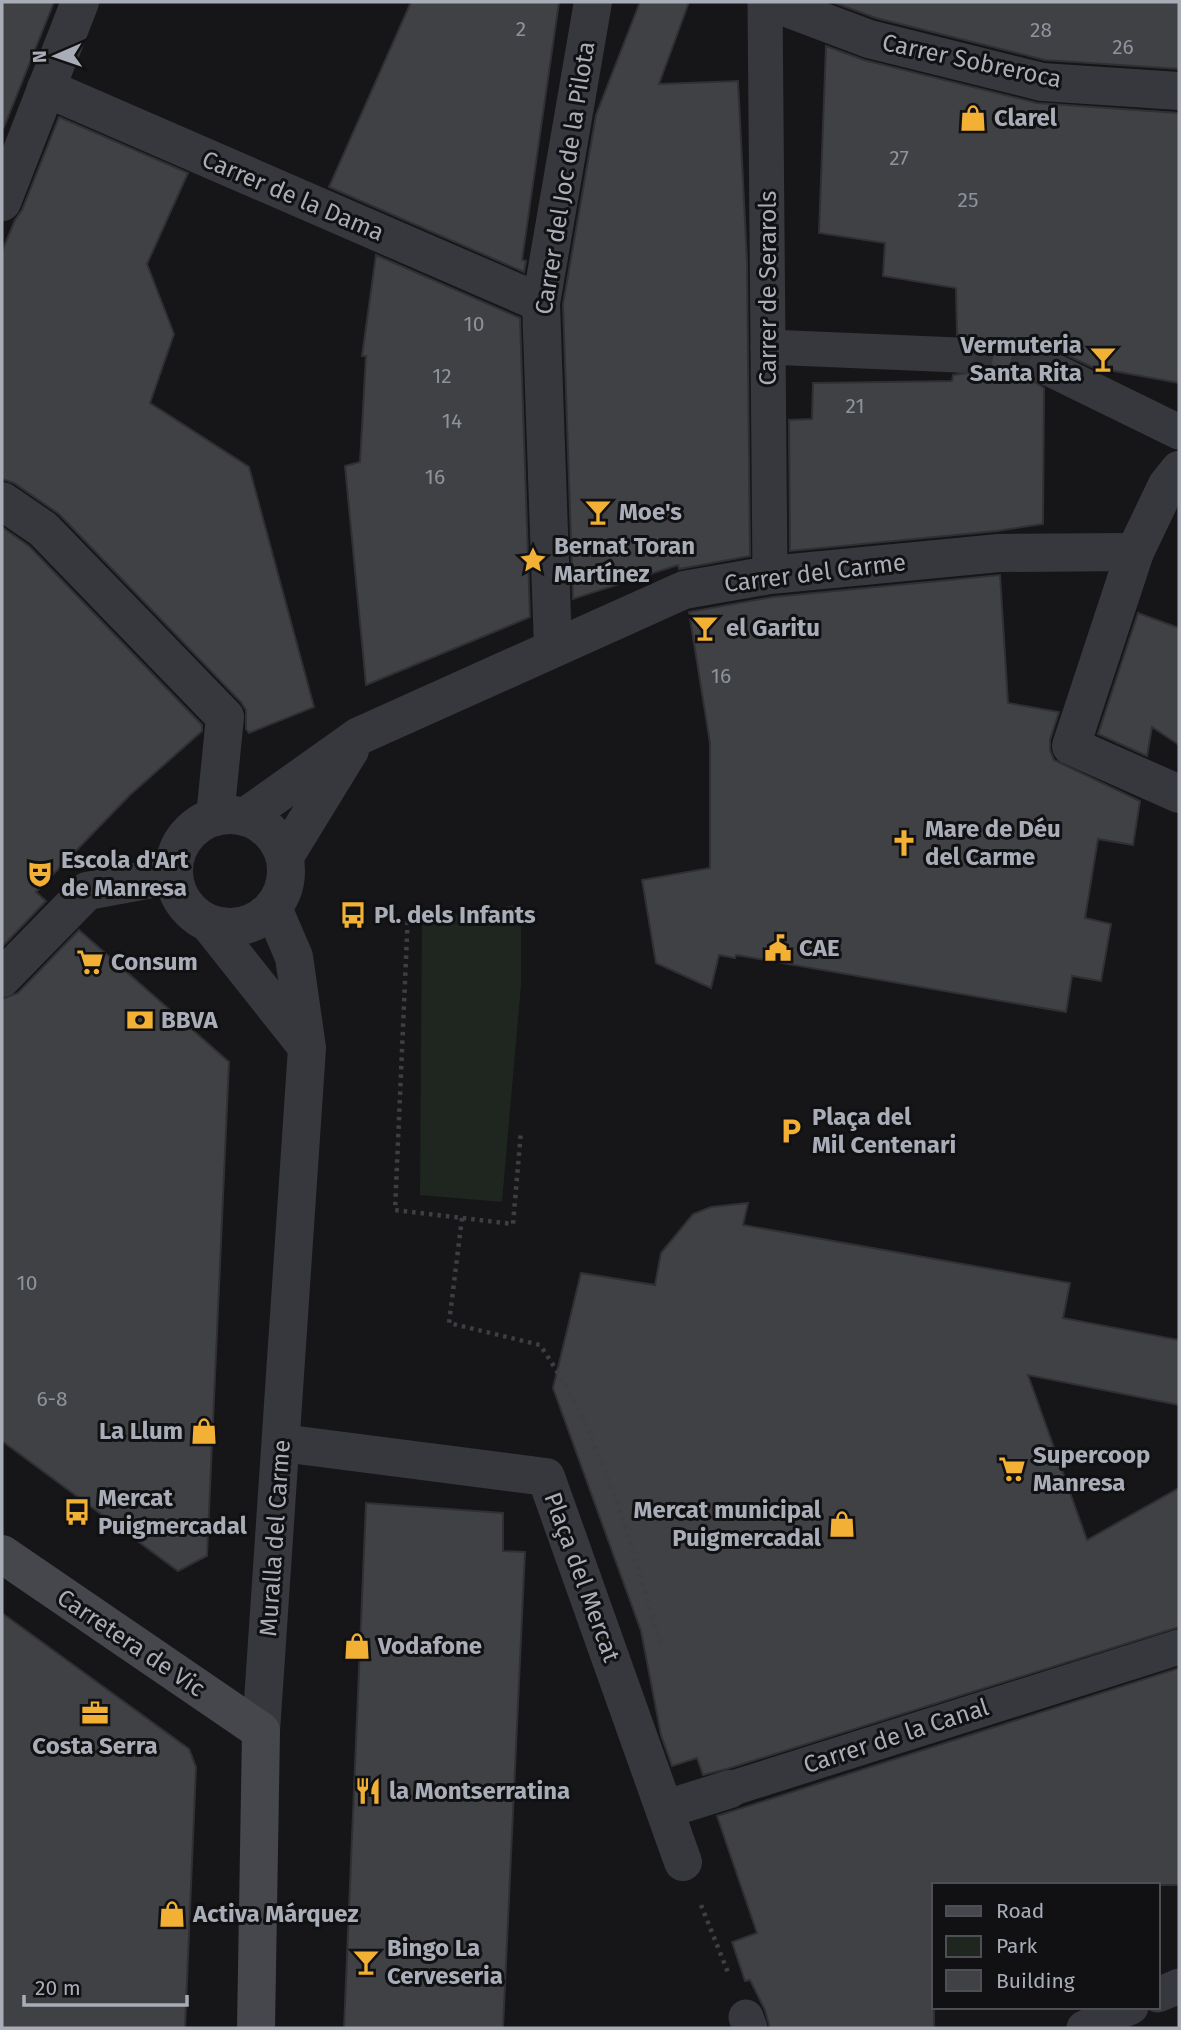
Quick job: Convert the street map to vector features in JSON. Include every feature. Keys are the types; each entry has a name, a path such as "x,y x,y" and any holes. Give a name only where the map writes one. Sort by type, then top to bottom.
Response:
{"main road":[{"name":"Carretera de Vic","path":"2,1553 261,1731"},
{"name":"Muralla del Carme","path":"256,2028 261,1731"}],"street":[{"path":"2,202 80,2"},
{"name":"Carrer del Joc de la Pilota","path":"553,648 541,303 593,2"},
{"name":"Carrer de Serarols","path":"765,2 770,575"},
{"name":"Carrer Sobreroca","path":"771,2 869,39 1042,82 1179,91"},
{"name":"Carrer de la Dama","path":"46,88 541,303"},
{"path":"768,347 958,355"},
{"path":"1045,367 1179,432"},
{"path":"1179,470 1167,485 1135,552 1071,746 1179,794"},
{"path":"2,500 43,529 225,717 230,817"},
{"name":"Carrer del Carme","path":"230,817 359,736 684,590 770,575 999,553 1135,552"},
{"path":"285,856 359,736"},
{"path":"210,925 228,928 245,926 260,920 273,908 287,875 285,856 270,831 230,817 201,823 180,845 174,874 181,899 189,910 210,925 307,1048"},
{"path":"2,978 86,891 174,874"},
{"name":"Muralla del Carme","path":"261,1731 307,1048 294,957 273,908"},
{"name":"Plaça del Mercat","path":"282,1443 546,1477 666,1809"},
{"name":"Carrer de la Canal","path":"666,1809 1179,1647"},
{"path":"666,1809 683,1862"},
{"path":"1160,1994 1179,1986"},
{"path":"1084,2028 1127,2009"}],"path":[{"path":"408,913 395,1210 513,1224 521,1131"},
{"path":"462,1218 449,1323 540,1345 567,1384 614,1497 638,1566"},
{"path":"683,1862 748,2022"}],"green space":[{"path":"521,904 521,985 502,1202 420,1195 422,920"}],"building":[{"path":"2,2 54,2 4,127 2,126"},
{"path":"411,2 559,2 522,260 526,261 524,272 329,187"},
{"path":"640,2 689,2 659,84 738,81 747,261 750,556 679,569 678,565 573,599 563,304 596,115"},
{"path":"832,2 1179,2 1179,69 1045,60 876,18"},
{"path":"826,46 864,60 1037,103 1179,113 1179,383 1092,367 1054,349 1044,347 1034,351 1026,368 1030,379 1044,388 1043,524 790,551 789,420 812,419 813,383 952,381 953,375 967,373 975,366 978,357 976,346 969,338 957,335 956,288 883,276 885,243 819,233"},
{"path":"59,117 188,173 147,264 174,334 150,403 249,467 314,707 249,733 246,729 246,710 241,702 59,514 14,483 2,479 2,251 22,210"},
{"path":"376,255 520,318 530,617 366,685 345,466 360,462 366,356 362,356"},
{"path":"2,527 29,546 202,725 202,731 130,795 36,892 46,901 2,947"},
{"path":"1000,575 1008,703 1059,712 1050,740 1054,760 1140,801 1133,845 1098,839 1085,918 1111,924 1101,981 1072,976 1066,1012 736,955 735,958 719,955 711,988 656,963 642,880 710,868 710,743 689,612 773,597"},
{"path":"1138,613 1179,628 1179,745 1152,727 1147,756 1098,734"},
{"path":"79,930 229,1062 207,1556 178,1571 2,1441 2,999 18,993"},
{"path":"748,1203 743,1225 1070,1283 1063,1318 1179,1340 1179,1405 1028,1375 1087,1540 1179,1488 1179,1627 730,1768 703,1775 697,1758 672,1766 661,1735 641,1631 553,1388 581,1273 655,1285 661,1253 693,1214 711,1207"},
{"path":"366,1503 503,1513 503,1551 525,1552 503,2028 344,2028"},
{"path":"2,1613 189,1749 196,1767 185,2028 2,2028"},
{"path":"1179,1668 1179,1885 932,1883 934,2028 770,2028 765,2010 750,1980 745,1981 732,1942 757,1933 717,1816"}],"tunnel":[{"path":"958,355 1046,367"}],"place":[{"name":"Clarel","path":"973,118"},
{"name":"Vermuteria Santa Rita","path":"1103,359"},
{"name":"Moe's","path":"598,512"},
{"name":"Bernat Toran Martínez","path":"533,560"},
{"name":"el Garitu","path":"705,628"},
{"name":"Mare de Déu del Carme","path":"904,843"},
{"name":"Escola d'Art de Manresa","path":"40,874"},
{"name":"Pl. dels Infants","path":"353,915"},
{"name":"CAE","path":"778,948"},
{"name":"Consum","path":"90,962"},
{"name":"BBVA","path":"140,1020"},
{"name":"Plaça del Mil Centenari","path":"791,1131"},
{"name":"La Llum","path":"204,1431"},
{"name":"Supercoop Manresa","path":"1012,1469"},
{"name":"Mercat Puigmercadal","path":"77,1512"},
{"name":"Mercat municipal Puigmercadal","path":"842,1524"},
{"name":"Vodafone","path":"357,1646"},
{"name":"Costa Serra","path":"95,1713"},
{"name":"la Montserratina","path":"368,1791"},
{"name":"Activa Márquez","path":"172,1914"},
{"name":"Bingo La Cerveseria","path":"366,1962"}]}
